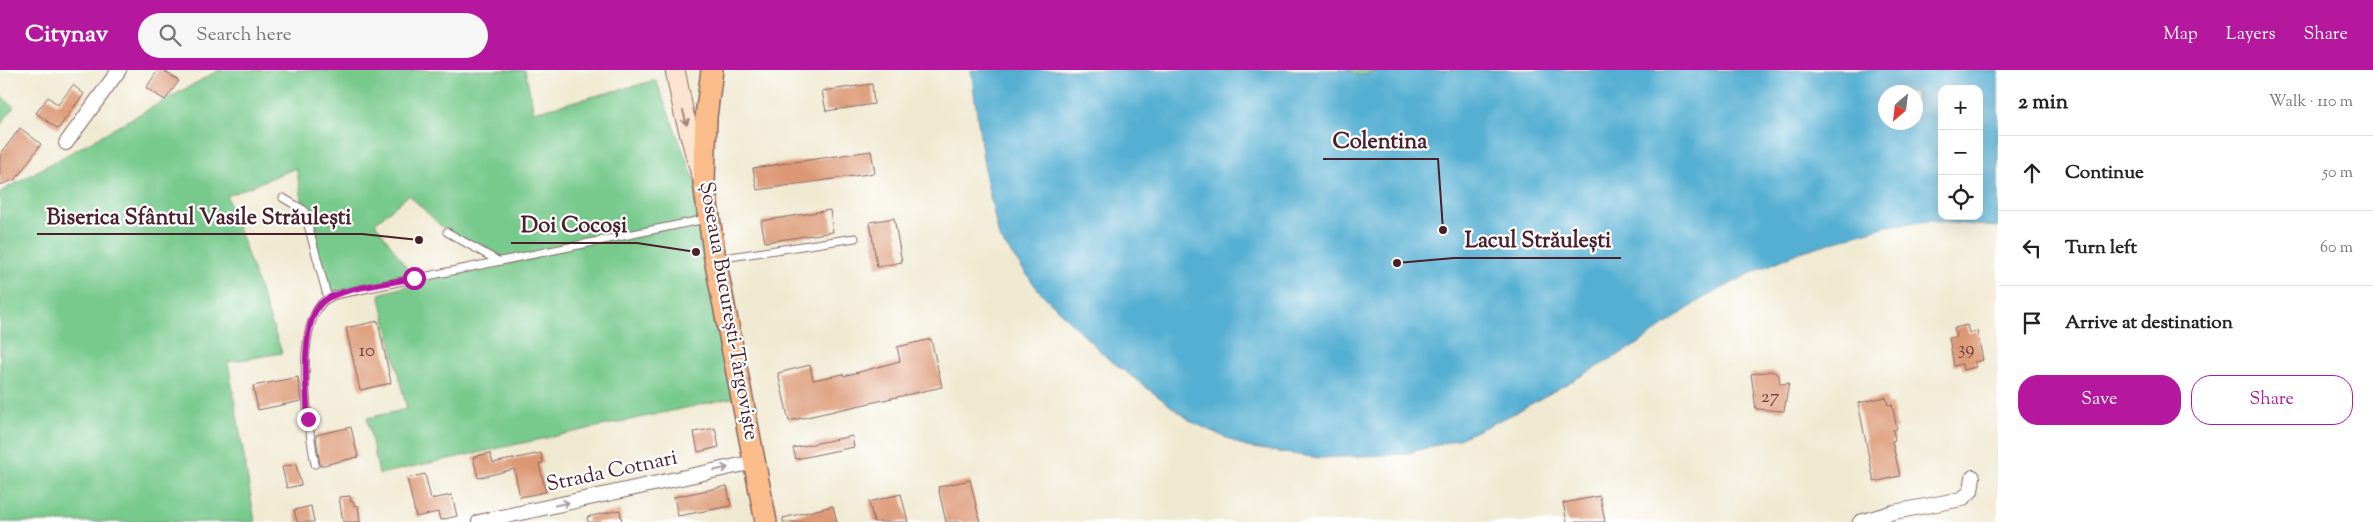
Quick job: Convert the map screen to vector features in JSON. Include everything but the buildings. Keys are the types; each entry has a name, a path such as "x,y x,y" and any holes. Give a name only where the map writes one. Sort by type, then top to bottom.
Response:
{"main road":[{"path":"675,70 684,114 704,183"},
{"name":"Șoseaua București-Târgoviște","path":"712,70 706,117 704,183 715,259 766,522"}],"street":[{"path":"66,143 119,70"},
{"name":"Strada Cotnari","path":"480,522 754,462"},
{"path":"1860,522 1894,512 1962,499 1971,491 1972,477"}],"lane":[{"path":"283,198 304,210 328,299"},
{"path":"315,464 308,419 306,348 309,329 322,301 335,295 709,218"},
{"path":"447,232 498,261"},
{"path":"715,259 855,238"}],"green space":[{"path":"219,70 525,70 534,112 656,80 709,218 741,396 379,474 367,418 407,409 379,294 497,261 447,232 409,195 375,223 414,278 328,299 304,210 296,168 227,196 282,353 228,362 255,522 0,522 0,192"},
{"path":"1347,70 1383,70 1358,76"},
{"path":"0,95 14,107 0,125"}],"water":[{"path":"971,70 1347,70 1358,76 1383,70 1998,70 1998,227 1929,221 1886,226 1800,252 1749,274 1700,300 1638,344 1513,414 1459,439 1404,454 1319,458 1246,447 1192,422 1106,357 1039,291 999,237 985,173"}],"place":[{"name":"Colentina","path":"1443,230"},
{"name":"Biserica Sfântul Vasile Străulești","path":"419,240"},
{"name":"Doi Cocoși","path":"696,252"},
{"name":"Lacul Străulești","path":"1397,263"}],"route":[{"path":"308,419 306,348 309,329 322,301 335,295 414,278"}]}
